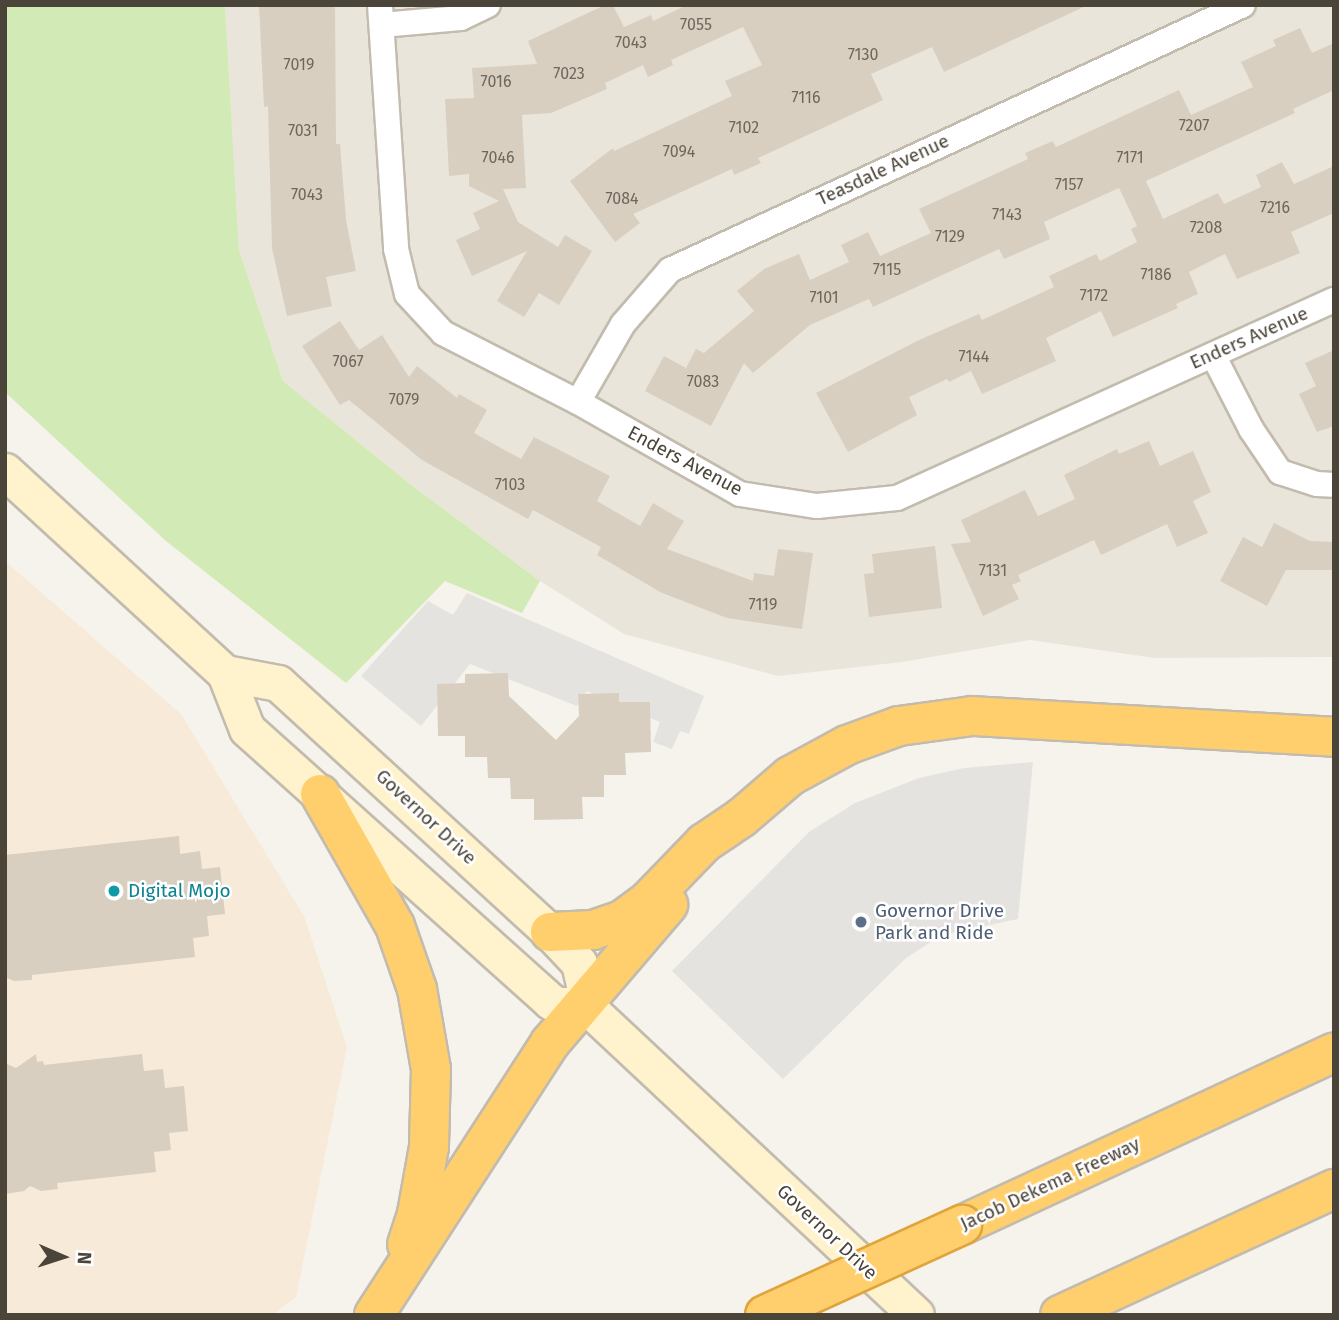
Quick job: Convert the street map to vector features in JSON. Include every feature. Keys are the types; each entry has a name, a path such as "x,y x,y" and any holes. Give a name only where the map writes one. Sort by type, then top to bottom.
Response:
{"highway":[{"path":"550,932 593,930 622,920 648,901 704,843 741,818 790,775 847,745 899,726 972,716 1334,737"},
{"path":"320,794 395,926 417,989 431,1069 429,1147 417,1214 382,1305"},
{"path":"382,1305 550,1043 741,818"},
{"name":"Jacob Dekema Freeway","path":"765,1315 1334,1052"},
{"path":"1060,1315 1334,1189"}],"main road":[{"path":"5,471 225,673 247,729 550,1001 557,1005 585,1005"},
{"name":"Governor Drive","path":"225,673 278,683 550,932 579,963 585,1005 916,1315"}],"street":[{"path":"381,15 461,18 488,5"},
{"name":"Teasdale Avenue","path":"578,402 623,324 670,270 1243,5"},
{"name":"Enders Avenue","path":"381,15 396,249 407,294 443,333 578,402 740,494 817,506 897,498 1334,300"},
{"path":"1213,355 1251,429 1280,472 1317,484 1334,485"}],"shaded area":[{"path":"225,5 1334,5 1334,657 1155,658 1030,640 902,662 778,676 624,634 540,581 410,484 283,381 239,250"},
{"path":"5,561 181,714 304,916 347,1047 296,1297 272,1315 5,1315"},
{"path":"467,593 704,696 689,734 680,731 672,749 653,742 660,722 587,691 577,706 470,664 421,726 361,676 428,601 453,615"},
{"name":"Governor Drive Park and Ride","path":"1033,762 1018,919 942,935 906,958 783,1079 672,971 809,832 855,803 919,778 964,768"}],"green space":[{"path":"5,5 225,5 239,250 283,381 410,484 540,581 522,613 445,581 346,683 166,541 5,392"}],"building":[{"path":"259,5 335,5 336,144 340,144 346,220 356,271 326,277 332,306 287,316 272,248 268,106 264,107"},
{"path":"605,5 613,5 624,27 651,15 653,21 687,5 1088,5 944,72 932,47 871,74 883,100 758,158 761,163 734,175 732,169 633,214 640,223 615,242 570,181 613,148 614,151 732,96 725,81 762,65 743,27 671,60 673,65 648,77 643,65 605,83 607,89 551,113 522,115 526,188 503,189 518,222 558,247 565,235 592,251 559,305 539,293 524,317 497,301 527,251 472,276 456,240 480,229 473,213 499,201 469,186 469,174 449,176 445,99 474,98 472,68 537,64 528,41"},
{"path":"1300,28 1312,53 1334,43 1334,90 1293,109 1295,113 1146,181 1163,219 1218,193 1224,204 1261,187 1256,175 1282,162 1294,184 1334,166 1334,213 1291,232 1300,253 1237,279 1225,254 1189,272 1198,294 1176,304 1178,308 1113,337 1101,311 1046,338 1056,361 982,394 971,371 949,382 947,379 909,397 917,415 848,452 816,393 919,340 979,314 982,320 1054,287 1049,276 1096,254 1100,261 1137,242 1131,229 1137,226 1119,188 1044,222 1050,239 1004,259 999,249 873,307 869,299 810,325 753,373 744,363 711,426 645,391 664,356 686,368 696,349 704,353 754,311 737,291 764,269 799,254 810,280 849,262 841,245 868,232 880,256 931,233 919,209 1028,159 1025,153 1053,141 1056,147 1179,90 1191,115 1253,87 1241,62 1276,46 1273,40"},
{"path":"340,321 359,350 382,335 409,377 417,366 457,398 459,394 487,410 474,433 521,459 534,437 610,476 597,501 640,526 653,503 684,521 667,549 753,581 754,573 774,576 778,549 813,553 802,629 727,618 662,593 597,555 601,547 533,510 528,519 422,460 349,400 340,405 302,346"},
{"path":"1334,350 1334,426 1317,432 1299,394 1316,386 1305,363"},
{"path":"1149,441 1160,466 1193,451 1211,492 1193,501 1208,533 1177,547 1167,524 1101,555 1094,540 1018,575 1021,581 1012,585 1019,599 983,616 951,544 971,542 961,520 1025,490 1038,516 1075,499 1064,475 1117,449 1119,454"},
{"path":"1274,523 1310,541 1334,542 1334,570 1286,570 1267,606 1220,581 1243,537 1262,547"},
{"path":"935,546 942,608 869,617 864,574 874,573 872,554"},
{"path":"508,673 509,696 556,740 579,716 578,694 619,693 619,702 650,702 651,752 625,753 626,775 604,775 604,797 582,797 583,819 534,820 534,799 511,799 510,778 488,778 487,757 465,757 465,736 438,736 437,684 465,683 465,674"},
{"name":"Digital Mojo","path":"179,836 180,854 200,851 202,869 220,867 225,914 207,916 209,936 193,938 195,957 32,975 32,980 14,981 5,977 5,855"},
{"path":"36,1054 37,1062 43,1061 44,1065 142,1054 144,1071 163,1069 165,1088 184,1086 188,1131 169,1133 171,1150 154,1152 156,1172 57,1183 58,1189 41,1191 30,1186 24,1191 5,1194 5,1063 16,1068"}],"place":[{"name":"Digital Mojo","path":"114,891"},
{"name":"Governor Drive Park and Ride","path":"861,922"}]}
